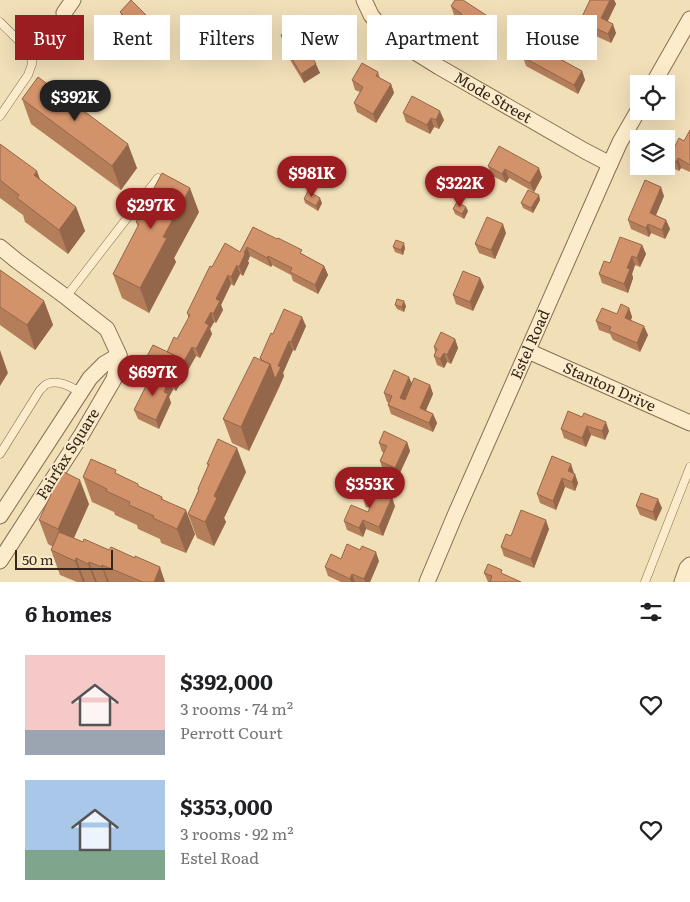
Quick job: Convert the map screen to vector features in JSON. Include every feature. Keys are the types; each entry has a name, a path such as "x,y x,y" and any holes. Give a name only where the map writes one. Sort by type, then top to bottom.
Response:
{"street":[{"name":"Mode Street","path":"364,0 370,15 380,28 394,39 525,117 610,164"},
{"path":"658,75 690,19"},
{"name":"Estel Road","path":"428,582 456,513 610,164 633,120"},
{"path":"0,247 107,329 118,355"},
{"name":"Stanton Drive","path":"528,351 690,423"},
{"name":"Fairfax Square","path":"0,516 90,378 104,364 118,355"},
{"name":"Fairfax Square","path":"3,551 82,434 114,379 118,355"},
{"path":"682,582 690,565"}],"lane":[{"path":"0,22 32,54 32,64 28,75 0,116"},
{"path":"66,297 158,178"},
{"path":"0,454 40,390 47,384 58,383 68,385 80,392"},
{"path":"645,582 690,467"}],"building":[{"path":"131,0 146,15 123,15 120,12"},
{"path":"455,0 463,0 486,15 461,15 451,6"},
{"path":"590,0 610,0 601,18 613,24 608,34 597,29 597,15 583,15"},
{"path":"293,60 314,60 316,64 301,74"},
{"path":"528,60 562,60 582,71 574,85"},
{"path":"362,63 378,72 376,76 391,84 373,114 354,103 363,87 352,80"},
{"path":"38,77 128,144 112,166 22,99"},
{"path":"412,96 440,111 436,120 431,118 427,125 403,113"},
{"path":"690,130 690,165 678,158 675,162 675,146 679,138 684,141"},
{"path":"0,144 37,171 34,175 76,207 59,230 17,198 19,195 0,180"},
{"path":"499,146 539,168 530,183 505,169 502,174 488,166"},
{"path":"162,173 190,188 163,237 167,238 140,288 113,274 139,224 136,222"},
{"path":"645,180 661,187 650,213 666,220 662,230 648,224 646,228 628,220"},
{"path":"528,190 539,195 531,208 521,203"},
{"path":"308,191 320,198 316,206 304,199"},
{"path":"457,202 466,207 462,214 453,209"},
{"path":"487,217 503,224 491,250 475,244"},
{"path":"253,227 302,250 300,253 324,266 315,285 290,272 292,268 268,256 267,258 247,247 239,267 237,265 231,277 228,275 216,299 220,301 213,314 211,312 205,323 209,325 196,349 192,347 179,370 174,355 167,352 174,337 177,339 190,315 187,313 210,266 212,267 225,243 240,252"},
{"path":"620,237 642,245 637,258 632,256 627,268 630,269 624,284 599,274 604,261 610,263"},
{"path":"396,240 404,243 401,250 393,247"},
{"path":"0,270 44,301 27,325 0,307"},
{"path":"463,271 480,278 470,302 453,295"},
{"path":"397,299 404,301 402,307 395,305"},
{"path":"621,304 629,308 625,318 644,326 637,343 609,331 611,327 596,321 602,308 617,314"},
{"path":"284,309 302,317 278,366 281,367 275,379 270,364 260,358"},
{"path":"441,332 455,339 447,355 444,353 440,359 434,356 437,349 434,347"},
{"path":"153,345 174,355 167,367 147,356"},
{"path":"254,357 270,364 241,427 223,419"},
{"path":"394,370 409,377 400,398 405,400 414,378 430,385 420,408 433,414 429,423 388,405 392,396 384,393"},
{"path":"153,372 169,380 164,392 168,394 156,420 134,410"},
{"path":"568,411 582,417 584,413 606,422 602,431 587,426 582,438 561,429"},
{"path":"384,431 407,442 395,468 380,461 387,446 379,443"},
{"path":"218,439 237,448 214,496 217,498 205,522 188,514"},
{"path":"552,456 571,464 568,471 575,474 572,482 562,478 553,501 537,494"},
{"path":"91,459 116,470 115,473 162,497 161,499 186,510 177,529 129,505 130,502 106,491 107,489 83,477"},
{"path":"62,471 80,480 58,529 39,520"},
{"path":"367,487 392,497 379,527 363,520 359,528 344,521 351,505 368,512 372,502 363,498"},
{"path":"641,493 658,499 653,512 636,506"},
{"path":"521,510 546,520 531,559 501,547 506,534 511,536"},
{"path":"59,532 83,542 84,539 109,550 111,547 160,567 154,582 143,582 102,565 102,567 89,562 88,564 76,558 75,561 51,550"},
{"path":"347,544 360,550 362,546 376,552 364,579 352,574 350,579 325,567 331,554 341,559"},
{"path":"488,564 502,570 501,573 521,582 490,582 492,576 484,573"}]}
